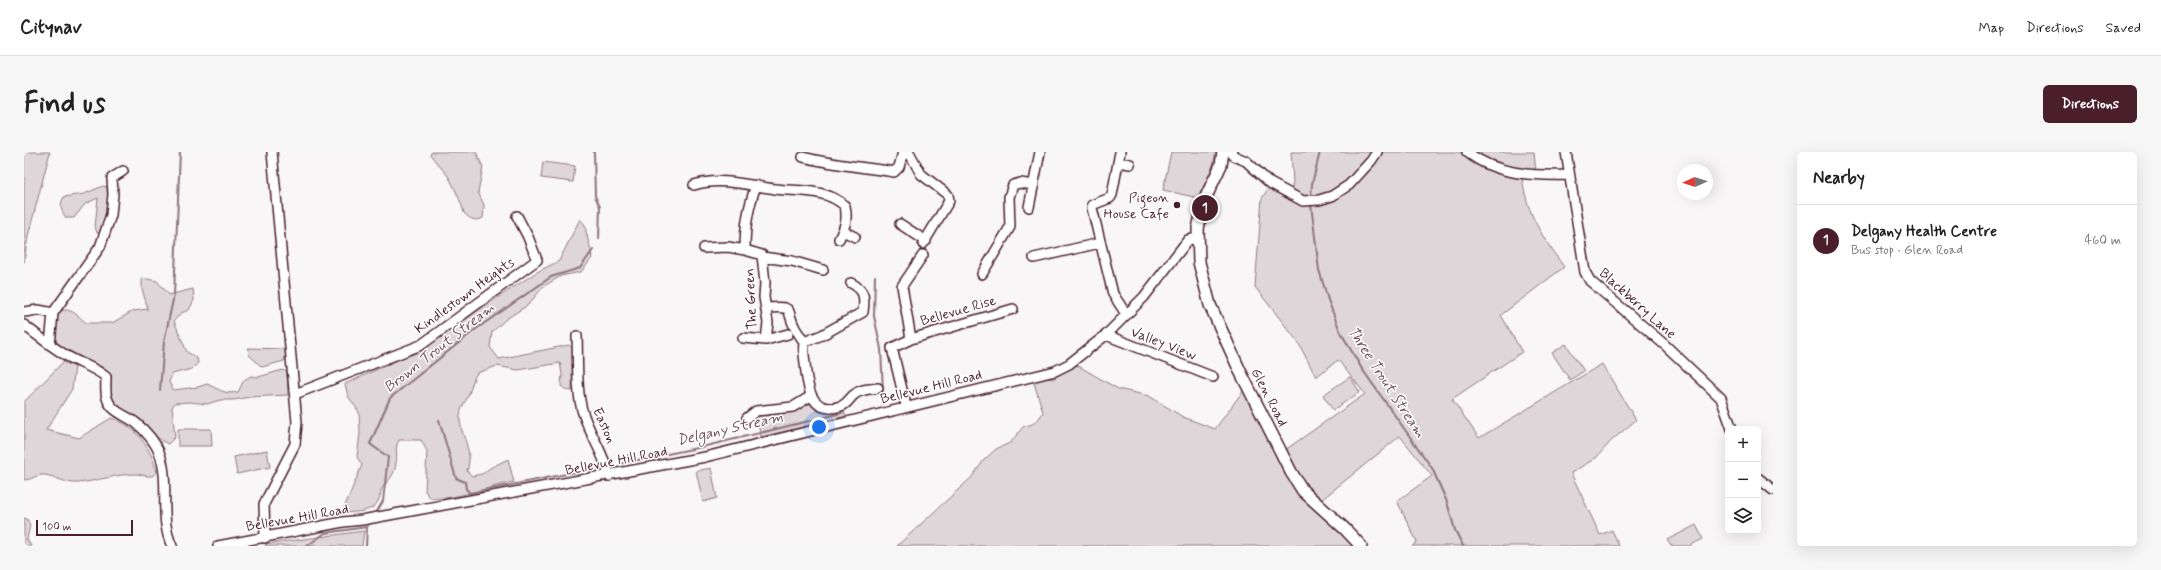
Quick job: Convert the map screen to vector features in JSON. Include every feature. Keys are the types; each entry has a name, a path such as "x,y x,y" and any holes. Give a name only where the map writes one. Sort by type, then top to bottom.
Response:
{"main road":[{"name":"Glen Road","path":"1227,153 1204,201 1198,238 1202,279 1210,305 1243,377 1291,472 1303,491 1345,529 1361,546"}],"street":[{"path":"265,538 264,504 295,444 296,422 272,152"},
{"path":"803,157 823,162 894,172 899,167 904,152"},
{"path":"900,224 924,242 949,201 948,196 921,174 909,152"},
{"path":"1029,207 1040,152"},
{"path":"1120,152 1112,195 1110,198 1092,205 1113,294 1126,314"},
{"path":"1227,153 1246,161 1270,183 1303,201 1319,200 1332,196 1348,185 1371,161 1377,152"},
{"path":"1467,152 1495,167 1518,174 1569,175"},
{"name":"Blackberry Lane","path":"1566,152 1585,272 1590,281 1665,345 1721,398 1731,426"},
{"path":"1118,162 1130,164"},
{"path":"50,345 52,313 100,247 111,215 113,194 112,178 123,171"},
{"path":"694,185 710,180 728,183 742,182 776,189 801,189 839,200 845,206 847,215 843,231 839,239"},
{"path":"982,274 1010,226 1009,197 1012,185 1020,183 1034,184"},
{"name":"The Green","path":"746,250 746,220 756,185"},
{"name":"Kindlestown Heights","path":"294,394 421,344 537,260 528,237 517,216"},
{"path":"843,231 855,237"},
{"name":"Bellevue Hill Road","path":"218,546 343,522 362,520 609,476 762,444 906,406 1055,371 1069,364 1106,335 1144,297 1188,240 1198,238"},
{"path":"1034,258 1100,243"},
{"name":"The Green","path":"704,248 728,247 746,250 762,256 787,260 824,270"},
{"name":"Bellevue Rise","path":"910,339 902,286 923,255"},
{"name":"The Green","path":"762,256 765,283 764,297 767,308 768,323 766,340"},
{"path":"804,342 822,335 863,312 865,301 864,294 860,288 851,283"},
{"path":"767,308 784,307 791,312 794,327 804,342 806,376 811,396 818,404 825,407 844,405 854,395 863,390 878,388"},
{"name":"Bellevue Rise","path":"906,406 892,348 910,339 1013,309"},
{"path":"24,312 38,310 52,313"},
{"path":"24,325 50,345 80,363 95,368 106,377 106,398 114,410 139,425 154,443 159,453 162,467 166,534 172,546"},
{"name":"The Green","path":"743,338 766,340 788,334"},
{"name":"Valley View","path":"1106,335 1213,377"},
{"name":"Easton","path":"577,336 580,402 583,414 605,458 609,476"},
{"path":"747,418 756,411 793,407 811,396"},
{"path":"844,405 851,421"},
{"path":"1761,480 1773,490"}],"shaded area":[{"path":"24,152 50,152 28,236 24,262"},
{"path":"432,152 476,152 483,167 478,192 484,205 483,218 478,220 473,219 464,213 448,176 430,154"},
{"path":"1171,152 1216,152 1212,169 1198,198 1163,190"},
{"path":"1291,152 1375,152 1360,172 1330,195 1303,199 1291,192 1293,182"},
{"path":"1381,152 1462,152 1470,159 1522,177 1524,191 1537,225 1542,235 1564,267 1501,315 1522,352 1452,399 1479,438 1602,364 1636,420 1612,440 1596,458 1571,473 1600,535 1612,530 1619,546 1412,546 1417,542 1397,501 1432,476 1400,436 1320,501 1293,470 1285,450 1365,394 1338,360 1316,377 1298,342 1255,287 1262,198 1270,186 1289,196 1328,200"},
{"path":"1470,152 1534,152 1536,173 1511,170"},
{"path":"543,162 575,166 573,182 541,178"},
{"path":"103,186 107,187 108,204 100,233 97,233 95,227 98,198 85,204 74,218 66,218 61,208 64,197 84,194"},
{"path":"580,219 585,225 592,258 581,272 561,276 544,286 528,305 506,319 492,332 490,347 499,359 569,345 573,349 572,391 566,390 561,386 562,374 560,363 518,370 497,366 477,373 462,406 460,419 469,457 467,471 472,476 482,474 508,459 514,482 460,495 430,498 425,491 427,451 421,440 399,440 395,470 390,479 382,488 379,499 375,505 367,510 342,513 362,465 357,457 360,433 359,412 348,396 345,384 428,346 480,309 537,272 559,261"},
{"path":"142,278 157,281 169,295 193,289 194,300 189,310 181,313 174,321 187,352 197,358 198,363 192,369 172,374 169,382 173,390 198,387 207,384 218,390 233,393 238,392 244,380 251,376 258,377 283,370 287,372 288,395 220,400 207,404 190,402 175,403 172,407 175,437 168,444 158,438 138,419 114,402 109,391 107,374 102,367 66,351 57,343 54,336 60,311 71,311 86,323 112,323 133,311 148,309 142,289"},
{"path":"1566,344 1584,371 1570,380 1552,353"},
{"path":"248,348 284,349 286,353 284,361 262,367 249,355"},
{"path":"63,362 75,367 72,389 46,430 79,438 111,418 128,426 141,439 151,454 157,472 155,474 150,476 129,474 78,483 45,475 24,480 24,402"},
{"path":"1075,364 1118,389 1149,396 1183,417 1215,429 1246,387 1256,409 1293,471 1323,510 1355,546 897,546 971,478 984,460 996,449 1010,443 1024,426 1033,424 1039,418 1043,412 1033,380 1044,377 1053,379"},
{"path":"1350,377 1360,392 1333,410 1323,395"},
{"path":"811,401 826,411 834,412 843,410 846,416 761,437 756,416 764,413 795,410"},
{"path":"178,429 211,429 212,446 178,446"},
{"path":"267,450 270,467 237,474 234,457"},
{"path":"711,468 717,498 703,502 696,471"},
{"path":"24,518 27,519 30,525 27,539 31,546 24,546"},
{"path":"1696,525 1703,539 1689,546 1671,546 1667,540"},
{"path":"364,531 362,546 265,546 266,544"}],"waterway":[{"path":"160,390 164,342 174,295 180,152"},
{"name":"Brown Trout Stream","path":"594,152 595,196 600,207 599,239"},
{"name":"Three Trout Stream","path":"1311,197 1312,184 1320,152"},
{"name":"Three Trout Stream","path":"1311,204 1319,270 1328,300 1340,331 1362,369 1432,468 1447,502 1455,530 1463,546"},
{"name":"Brown Trout Stream","path":"375,515 383,501 388,457 370,444 390,398 476,329 551,277 580,268 593,250"},
{"name":"Delgany Stream","path":"875,276 874,316 881,349 883,392"},
{"name":"Delgany Stream","path":"623,463 702,447 842,413"},
{"name":"Delgany Stream","path":"439,420 456,478 465,482 466,489 470,493 602,467"},
{"name":"Brown Trout Stream","path":"307,546 325,533 367,527 370,522"},
{"path":"366,546 367,527"}],"place":[{"name":"Pigeon House Cafe","path":"1177,205"},
{"name":"Delgany Health Centre","path":"1205,208"}]}
